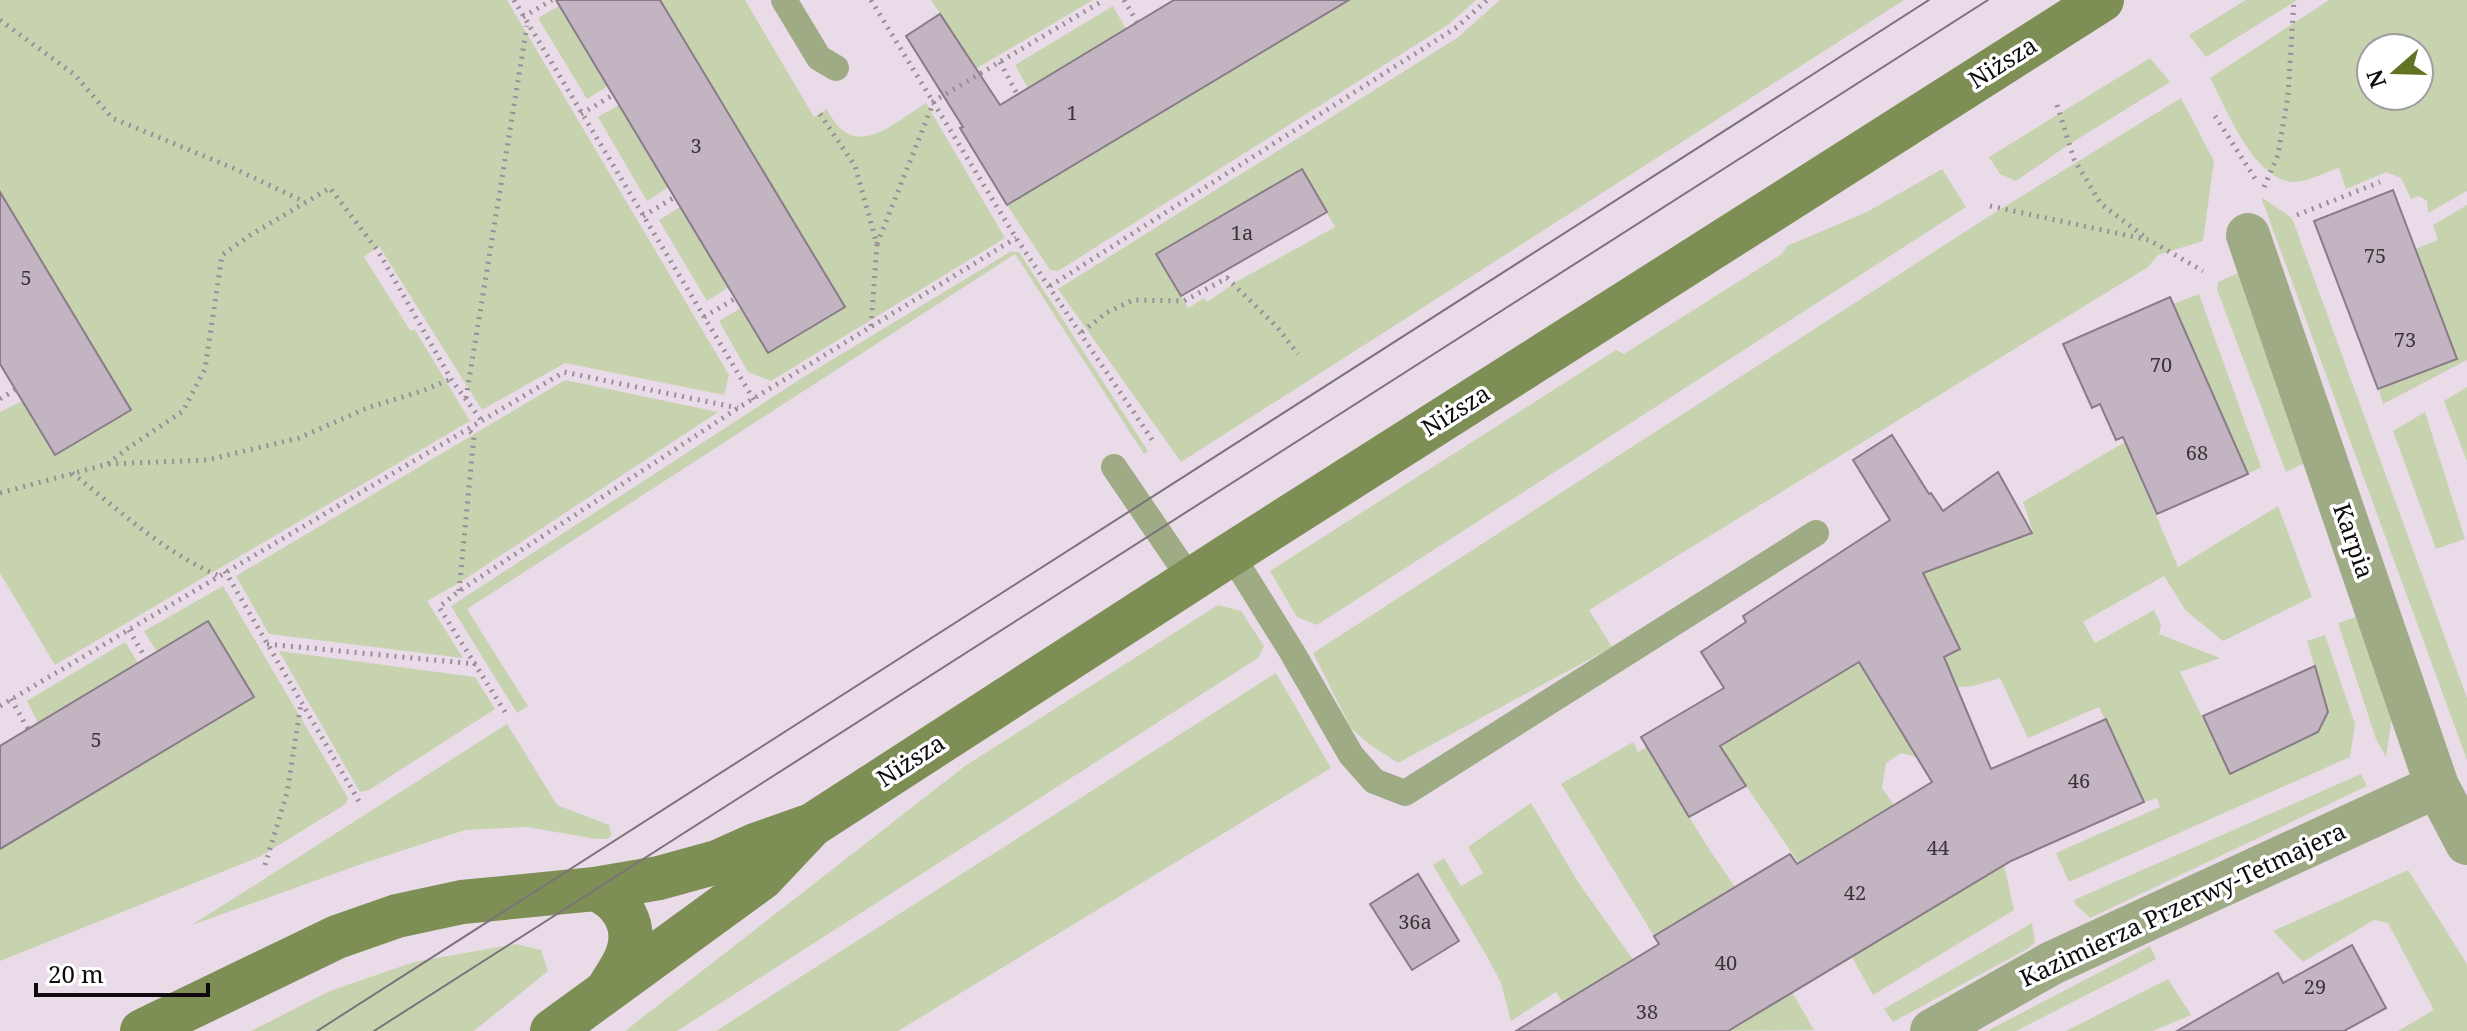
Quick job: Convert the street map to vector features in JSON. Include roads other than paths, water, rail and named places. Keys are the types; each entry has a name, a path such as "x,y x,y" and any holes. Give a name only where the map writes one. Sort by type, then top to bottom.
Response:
{"street":[{"name":"Niższa","path":"142,1031 337,937 397,916 462,902 595,889 659,878 717,862 812,825 1231,554 2102,0"},
{"name":"Karpia","path":"2248,235 2437,786 2467,843"},
{"name":"Kazimierza Przerwy-Tetmajera","path":"1932,1031 2052,963 2437,786"},
{"name":"Niższa","path":"552,1031 762,878 812,825"},
{"path":"595,889 611,895 624,909 630,928 628,954 608,989"}],"lane":[{"path":"784,0 819,58 836,68"},
{"path":"1114,467 1191,580"},
{"path":"1231,554 1351,755 1374,781 1405,793 1816,533"}],"tram line":[{"path":"317,1031 1929,0"},
{"path":"374,1031 1988,0"}]}
